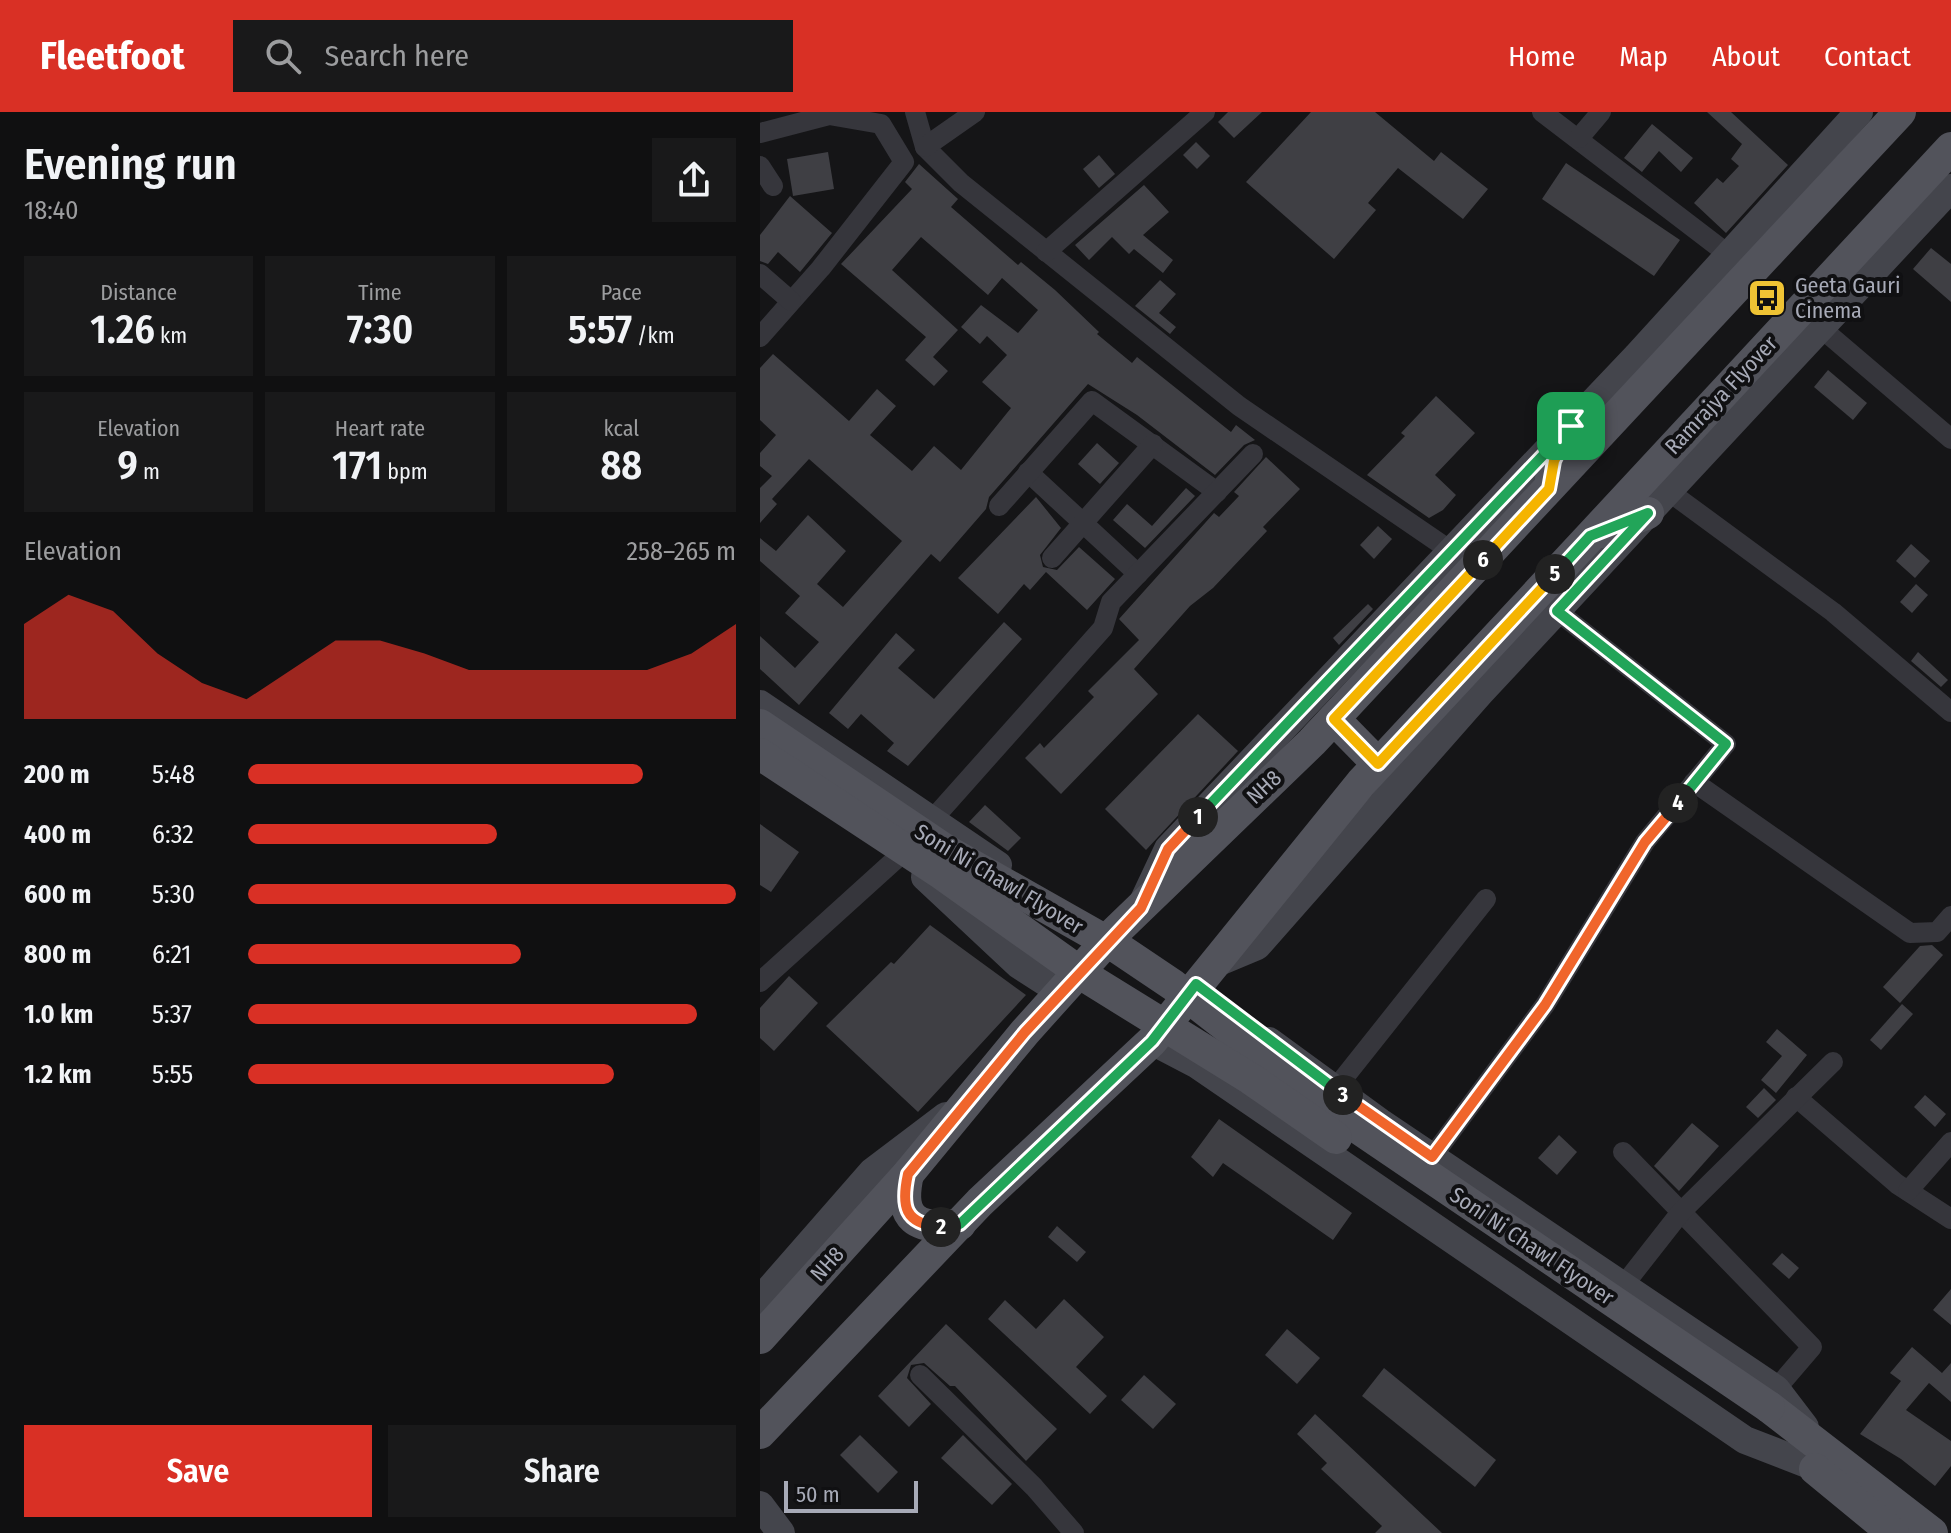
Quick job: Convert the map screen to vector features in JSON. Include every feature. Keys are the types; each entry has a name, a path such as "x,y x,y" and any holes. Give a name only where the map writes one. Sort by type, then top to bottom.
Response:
{"main road":[{"path":"1549,489 1900,112"},
{"name":"Ramrajya Flyover","path":"960,1224 1152,1041 1378,764 1951,148"},
{"path":"1549,489 1554,461 1571,426"},
{"name":"NH8","path":"760,1338 908,1174 1114,933 1334,719 1500,522 1549,489"},
{"path":"1590,536 1660,503"},
{"path":"1334,719 1378,764"},
{"name":"Soni Ni Chawl Flyover","path":"760,725 947,851 1129,956 1173,985 1339,1115 1766,1407 1818,1459"},
{"name":"Soni Ni Chawl Flyover","path":"760,754 942,874 1091,980 1766,1407"},
{"path":"908,1174 903,1198 907,1212 917,1220 938,1227 960,1224"},
{"path":"760,1433 960,1224"},
{"path":"1818,1459 1877,1528"},
{"path":"1818,1459 1890,1498 1932,1533"}],"street":[{"path":"915,112 925,147 961,183 1272,432 1451,551"},
{"path":"925,147 975,112"},
{"path":"1046,252 1205,112"},
{"path":"1542,112 1729,255"},
{"path":"1579,138 1601,112"},
{"path":"1141,908 1168,849 1451,551 1500,522 1571,426 1859,112"},
{"path":"760,337 904,162 881,124 829,113 766,125"},
{"path":"760,166 773,186"},
{"path":"1623,1152 1812,1347 1766,1407 1623,1286 1335,1089 1205,974 1257,946 1557,611 1951,188"},
{"path":"760,274 791,301"},
{"path":"1821,328 1951,439"},
{"path":"999,506 1092,401 1217,492"},
{"path":"1052,558 1153,444"},
{"path":"932,820 1103,628 1111,602 1253,454"},
{"path":"1028,472 1138,574"},
{"path":"1660,503 1833,612 1951,712"},
{"path":"1432,1157 1545,1005 1645,842 1726,744 1557,611"},
{"path":"760,704 1016,877 1114,933"},
{"path":"760,770 937,886 1019,965 1061,992"},
{"path":"1694,782 1910,933 1937,932 1951,916"},
{"path":"760,982 896,859"},
{"path":"1335,1089 1486,899"},
{"path":"1152,1041 1196,1064 1745,1440 1818,1459"},
{"path":"1623,1286 1681,1212 1833,1062"},
{"path":"760,1300 872,1172 972,1096"},
{"path":"1796,1097 1908,1191 1951,1219"},
{"path":"1908,1191 1951,1142"},
{"path":"920,1375 1034,1487 1074,1533"},
{"path":"760,1505 781,1533"}],"building":[{"path":"1228,112 1262,112 1234,138 1218,122"},
{"path":"1311,112 1375,112 1434,161 1441,152 1488,189 1463,219 1398,168 1368,203 1376,210 1334,259 1246,182"},
{"path":"1707,112 1731,112 1788,165 1726,233 1694,203 1717,178 1723,183 1739,166 1731,159 1742,144"},
{"path":"1652,124 1693,158 1681,172 1659,151 1642,172 1624,158"},
{"path":"1196,142 1210,156 1197,169 1183,155"},
{"path":"828,152 834,189 793,196 787,159"},
{"path":"1099,155 1115,174 1099,188 1083,169"},
{"path":"1566,163 1680,240 1654,276 1542,199"},
{"path":"919,164 958,199 951,207 1018,265 1021,262 1055,290 1099,332 1097,334 1132,363 1137,357 1231,432 1236,425 1255,440 1244,445 1215,475 1137,415 1088,384 989,497 986,509 940,562 931,554 799,705 760,669 760,636 795,668 819,642 785,613 800,596 760,561 760,538 776,551 808,515 846,551 817,584 843,607 902,541 809,459 772,499 777,504 760,523 760,488 772,476 760,466 760,453 776,435 760,420 760,368 773,354 849,421 877,389 896,406 870,435 912,471 934,446 961,470 1011,408 982,382 1007,355 987,336 980,344 961,327 981,305 1018,333 1038,310 1002,278 988,295 921,237 892,270 958,330 933,357 948,371 934,386 905,360 926,337 841,264 912,189 905,182"},
{"path":"1144,185 1169,212 1143,235 1173,260 1163,273 1134,249 1129,254 1112,237 1089,260 1075,245"},
{"path":"790,196 832,233 800,272 778,252 768,264 760,261 760,235"},
{"path":"1931,248 1951,264 1951,302 1913,269"},
{"path":"1160,280 1176,294 1159,313 1176,327 1170,334 1135,306"},
{"path":"1828,370 1867,403 1853,420 1814,387"},
{"path":"1436,396 1475,433 1435,475 1456,495 1443,510 1429,518 1367,475 1405,436 1401,433"},
{"path":"1097,443 1119,463 1100,484 1078,464"},
{"path":"1266,457 1300,489 1263,527 1267,531 1213,588 1190,606 1134,669 1158,694 1061,794 1025,758 1040,743 1044,748 1094,697 1088,691 1139,640 1119,619 1214,513 1219,517 1239,496 1234,492"},
{"path":"1186,488 1195,496 1145,548 1113,520 1127,504 1152,526"},
{"path":"1036,497 1061,528 1040,555 1043,567 1057,570 1079,547 1115,579 1087,610 1046,572 1030,590 1024,584 998,614 958,578"},
{"path":"1378,526 1392,539 1374,559 1360,545"},
{"path":"1911,544 1930,561 1915,578 1896,561"},
{"path":"1916,584 1928,595 1912,613 1900,602"},
{"path":"1368,604 1373,609 1339,645 1333,638"},
{"path":"1004,622 1022,639 908,766 887,751 894,743 861,714 848,729 829,713 896,633 915,650 898,668 934,699"},
{"path":"1918,652 1948,680 1941,687 1911,661"},
{"path":"1198,714 1238,751 1146,850 1105,809"},
{"path":"985,805 1021,838 1008,851 969,822"},
{"path":"760,824 799,852 771,892 760,885"},
{"path":"930,925 1026,995 918,1112 826,1026 891,962 894,964"},
{"path":"1932,945 1943,955 1900,1003 1883,987 1920,946"},
{"path":"789,976 818,1003 774,1051 760,1038 760,1008"},
{"path":"1902,1004 1913,1014 1881,1050 1870,1040"},
{"path":"1777,1029 1807,1055 1776,1093 1761,1080 1782,1056 1766,1042"},
{"path":"1764,1088 1776,1100 1758,1118 1746,1107"},
{"path":"1925,1095 1946,1114 1935,1127 1914,1107"},
{"path":"1219,1119 1352,1213 1333,1240 1223,1163 1213,1177 1191,1157"},
{"path":"1692,1123 1719,1146 1679,1191 1654,1166"},
{"path":"1559,1135 1577,1152 1557,1175 1538,1158"},
{"path":"1057,1226 1086,1252 1077,1262 1048,1237"},
{"path":"1782,1253 1799,1268 1789,1279 1772,1264"},
{"path":"1951,1289 1951,1325 1933,1310"},
{"path":"1064,1299 1104,1337 1076,1367 1107,1396 1090,1414 988,1319 1005,1300 1036,1329"},
{"path":"946,1324 1057,1429 1026,1461 955,1386 950,1386 924,1363 911,1365 907,1378 931,1404 909,1427 878,1396"},
{"path":"1287,1329 1320,1358 1297,1384 1265,1355"},
{"path":"1912,1347 1942,1373 1951,1363 1951,1402 1929,1383 1906,1410 1951,1441 1951,1466 1935,1486 1901,1459 1860,1434 1901,1381 1890,1373"},
{"path":"1384,1368 1496,1460 1475,1487 1362,1396"},
{"path":"1144,1375 1176,1404 1153,1429 1121,1400"},
{"path":"1315,1414 1442,1533 1375,1533 1382,1526 1321,1469 1327,1463 1297,1434"},
{"path":"860,1435 898,1472 878,1493 840,1455"},
{"path":"963,1435 1012,1484 992,1505 941,1458"}],"place":[{"name":"Geeta Gauri Cinema","path":"1767,298"}],"route":[{"path":"1571,426 1554,461 1549,489 1334,719 1378,764 1590,536 1648,513 1557,611 1726,744 1645,842 1545,1005 1432,1157 1227,1011 1196,984 1152,1041 960,1224 938,1227 917,1220 907,1212 903,1198 908,1174 1025,1032 1114,933 1141,908 1168,849 1571,426"}]}
